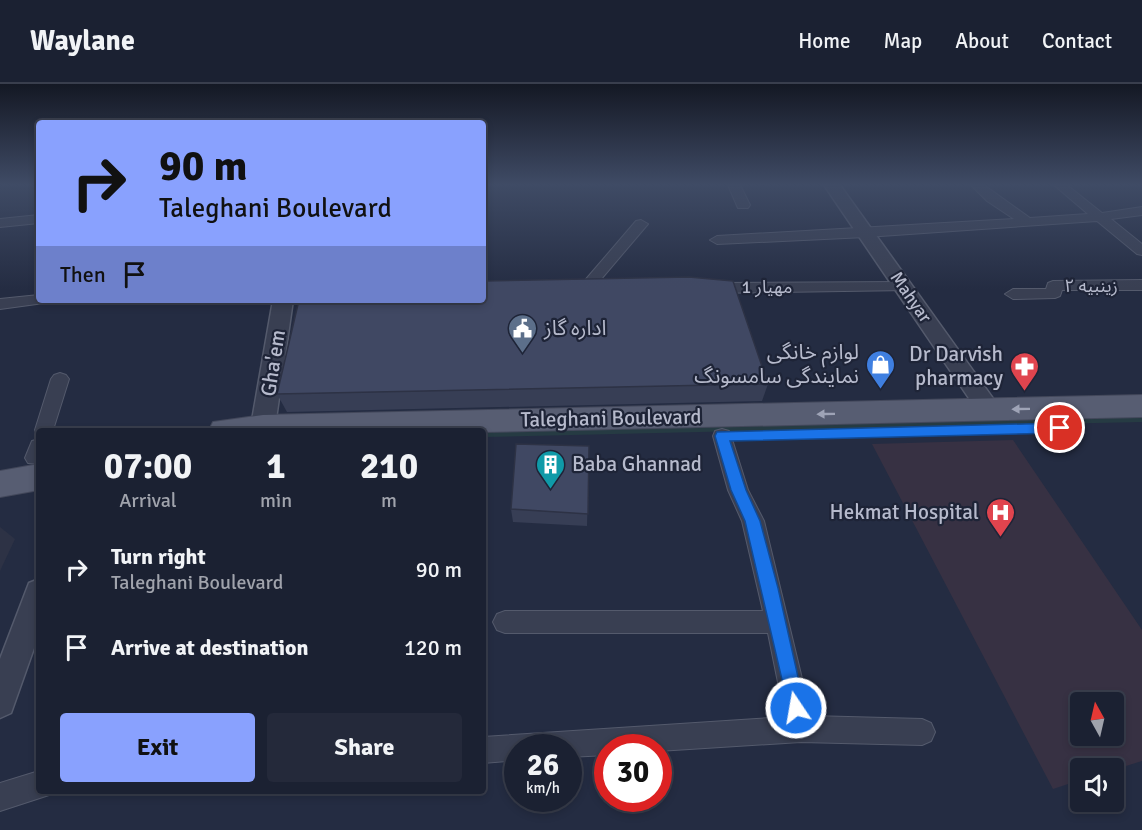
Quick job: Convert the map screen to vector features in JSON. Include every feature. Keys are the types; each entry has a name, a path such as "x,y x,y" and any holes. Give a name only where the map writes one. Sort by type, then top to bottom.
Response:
{"main road":[{"name":"Taleghani Boulevard","path":"486,441 722,436 1121,420 1142,406"},
{"name":"Taleghani Boulevard","path":"244,428 989,410 1121,420"},
{"path":"0,464 36,459"},
{"path":"0,485 36,461"}],"street":[{"path":"0,223 31,220"},
{"name":"Mahyar","path":"857,220 989,410"},
{"path":"717,240 866,233 1048,220"},
{"path":"1103,220 1142,251"},
{"path":"608,288 580,288 641,224"},
{"name":"زینبیه ۲","path":"1013,294 1055,293 1053,286 1142,285"},
{"name":"مهیار 1","path":"690,288 904,287"},
{"path":"0,304 36,300"},
{"name":"Gha'em","path":"263,426 283,303"},
{"path":"47,428 60,380"},
{"path":"722,436 738,490 753,521 801,729"},
{"path":"0,702 36,600"},
{"path":"505,622 777,622"},
{"path":"582,743 801,729 922,732"},
{"path":"486,750 504,748"},
{"path":"0,797 36,786"}],"shaded area":[{"path":"1142,408 1142,422 486,437 486,428 331,428"},
{"name":"Hekmat Hospital","path":"1013,440 1142,630 1142,761 1124,767 1124,758 1070,758 1070,783 1053,789 872,444"}],"building":[{"name":"اداره گاز","path":"689,277 733,281 768,384 277,394 298,303 486,303 486,281"},
{"name":"Baba Ghannad","path":"516,444 589,446 588,514 511,509"}],"place":[{"name":"اداره گاز","path":"523,354"},
{"name":"لوازم خانگی نمایندگی سامسونگ","path":"880,390"},
{"name":"Dr Darvish pharmacy","path":"1024,392"},
{"name":"Baba Ghannad","path":"551,490"},
{"name":"Hekmat Hospital","path":"1000,538"}],"route":[{"path":"796,708 753,521 738,490 722,436 1060,428"}]}
